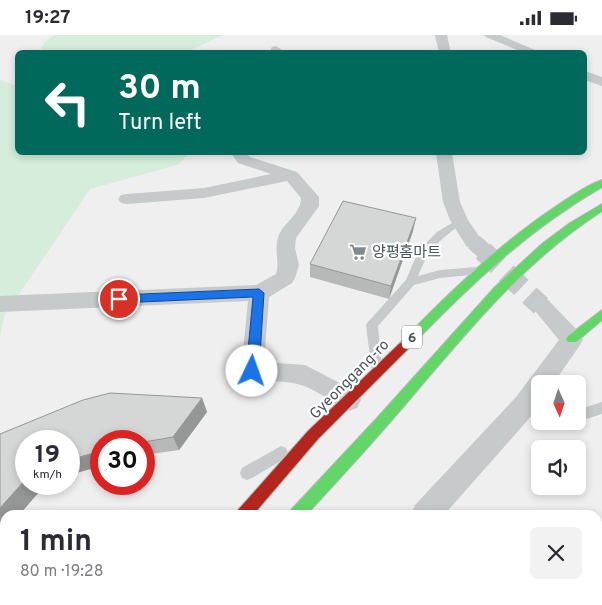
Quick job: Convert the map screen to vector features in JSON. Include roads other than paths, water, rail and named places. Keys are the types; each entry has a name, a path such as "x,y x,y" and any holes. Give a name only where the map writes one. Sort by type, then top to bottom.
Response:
{"highway":[{"name":"Gyeonggang-ro","path":"247,510 313,435 512,240 544,215 572,197 602,183"},
{"name":"6","path":"301,510 427,370 479,309 530,259 561,232 602,207"},
{"path":"572,339 602,314"}],"street":[{"path":"441,35 444,50"},
{"path":"490,35 528,50"},
{"path":"587,76 602,82"},
{"path":"0,304 259,293 285,278 289,265 286,248 287,237 310,206 310,197 290,175 244,159 240,155"},
{"path":"444,155 450,196 460,221 474,242"},
{"path":"127,199 204,193 290,175"},
{"path":"259,293 252,371 305,375 349,400"},
{"path":"541,306 572,339 551,375"},
{"path":"430,510 531,407"}],"lane":[{"path":"377,373 372,325 410,282 421,253 435,237 460,221"},
{"path":"410,282 440,274 480,270"},
{"path":"586,413 602,408"},
{"path":"247,473 313,435"}],"tunnel":[{"path":"474,242 485,252"},
{"path":"483,251 541,306"}],"place":[{"name":"양평홈마트","path":"358,252"}]}
